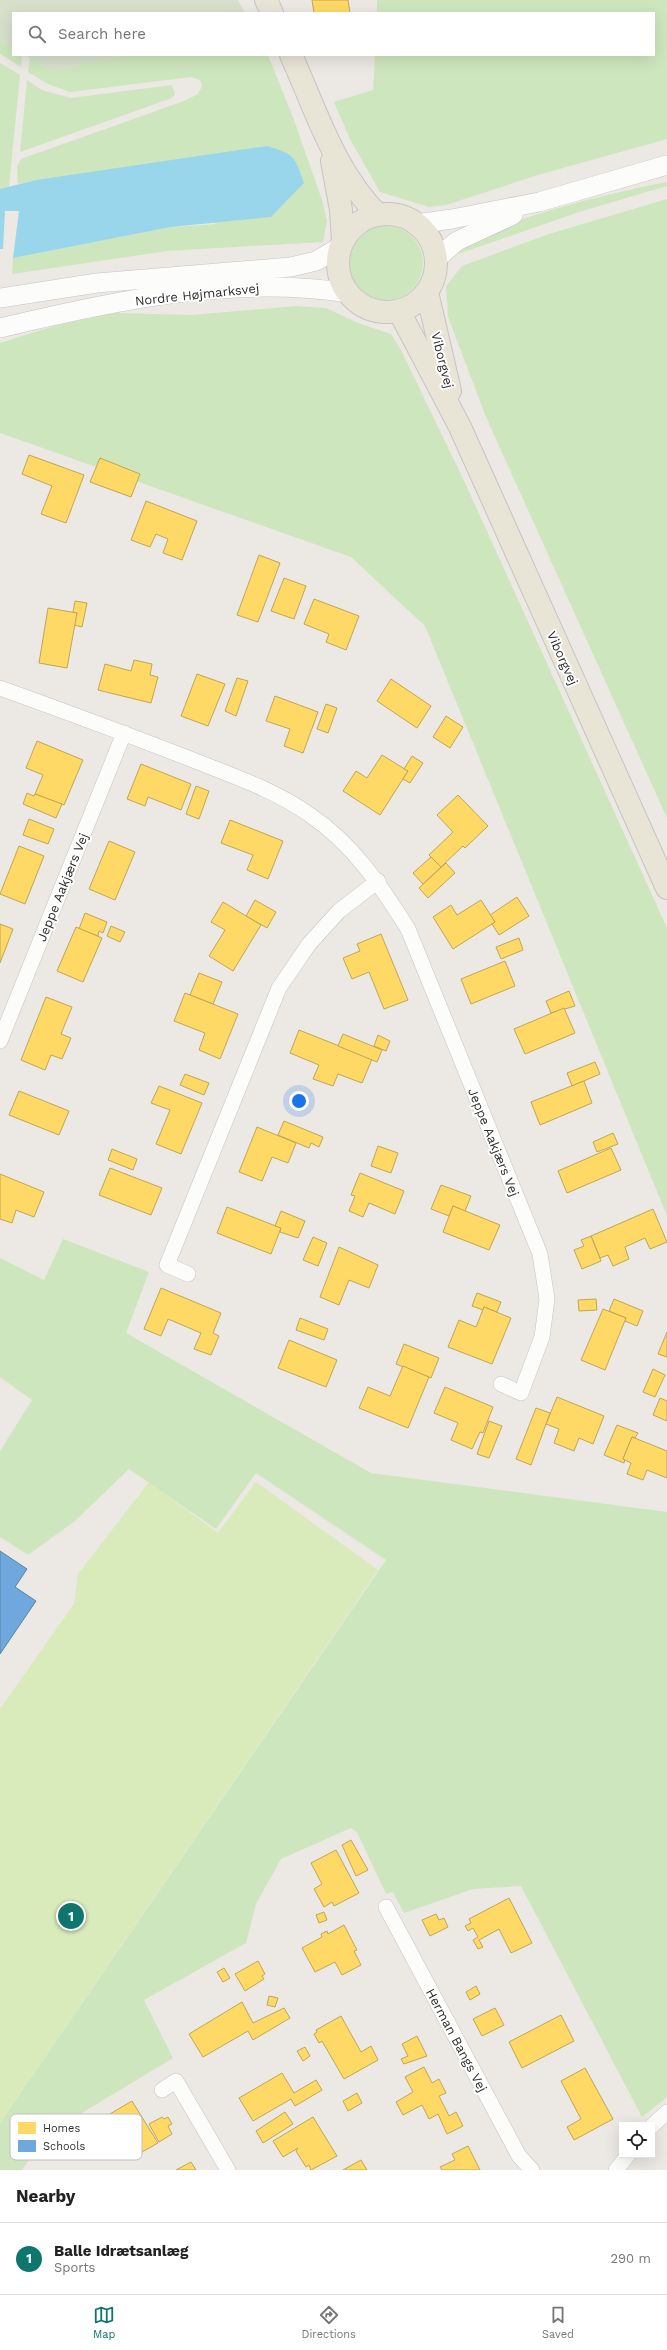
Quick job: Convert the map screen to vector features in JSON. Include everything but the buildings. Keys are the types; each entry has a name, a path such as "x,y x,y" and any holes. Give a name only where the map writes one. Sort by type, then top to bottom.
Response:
{"main road":[{"path":"266,0 272,12"},
{"path":"291,56 316,111 330,148 341,210 342,244 338,271 348,293 360,305 372,310 386,313 399,311 419,300 427,292 435,276 436,258 426,233 416,224 399,216 378,215 369,218 354,227 342,244"},
{"path":"330,148 360,196 378,215"},
{"name":"Viborgvej","path":"427,292 460,427"},
{"name":"Viborgvej","path":"399,311 460,427 667,888"}],"street":[{"path":"416,224 452,220 540,202 667,165"},
{"path":"436,258 457,241 540,202"},
{"name":"Nordre Højmarksvej","path":"0,298 97,283 291,267 316,261 342,244"},
{"name":"Nordre Højmarksvej","path":"0,328 129,300 198,291 273,286 319,289 348,293"},
{"name":"Jeppe Aakjærs Vej","path":"0,688 124,733 268,790 310,815 344,844 378,881 408,929 540,1254 547,1299 542,1337 521,1393 501,1384"},
{"name":"Jeppe Aakjærs Vej","path":"0,1042 124,733"},
{"path":"188,1274 167,1265 279,988 309,944 339,911 378,881"},
{"name":"Herman Bangs Vej","path":"386,1907 520,2156 532,2170"},
{"path":"162,2090 176,2081 228,2170"},
{"path":"655,2123 667,2112"},
{"path":"616,2170 626,2158"}],"green space":[{"path":"0,0 238,0 244,12 12,12 12,46 0,39"},
{"path":"377,0 667,0 667,139 538,175 446,205 429,207 380,192 350,139 334,102 373,90 375,56 655,56 655,12 377,12"},
{"path":"0,39 12,46 12,56 22,56 21,67 0,54"},
{"path":"27,56 120,56 51,71"},
{"path":"120,56 268,56 294,120 322,200 327,221 323,242 167,251 12,274 13,258 171,227 218,224 36,180 18,184 17,166 21,159 184,101 198,94 202,86 200,80 191,77 70,92 48,84 28,72 30,58 51,71"},
{"path":"0,63 20,75 9,187 0,189"},
{"path":"27,80 42,90 71,98 172,85 175,94 172,98 20,152"},
{"path":"667,182 667,186 579,212 458,254 471,242 522,219 589,200"},
{"path":"667,199 667,818 486,417 448,317 446,286 462,266 549,234"},
{"path":"386,226 407,232 417,242 423,263 417,284 407,294 386,300 365,294 355,284 349,263 355,242 365,232"},
{"path":"296,306 326,308 358,323 391,334 401,350 466,485 667,928 667,1216 425,626 351,557 0,433 0,343 58,325 115,313 192,315"},
{"path":"63,1239 149,1272 126,1333 371,1473 667,1512 667,2097 642,2117 521,1886 473,1889 404,1913 393,1892 386,1894 357,1832 351,1828 281,1859 256,1904 246,1943 144,2000 173,2058 80,2114 10,2114 10,2160 29,2160 22,2170 0,2170 0,2123 386,1560 256,1473 216,1529 129,1469 75,1521 28,1555 0,1537 0,1451 32,1400 0,1377 0,1258 44,1280"},
{"path":"149,1482 218,1533 256,1482 378,1570 0,2123 0,1709 74,1604 78,1574"}],"water":[{"path":"267,146 289,154 293,158 304,183 271,217 171,227 13,258 19,211 5,211 3,249 0,249 0,189 36,180"}],"place":[{"name":"Balle Idrætsanlæg","path":"71,1916"}]}
